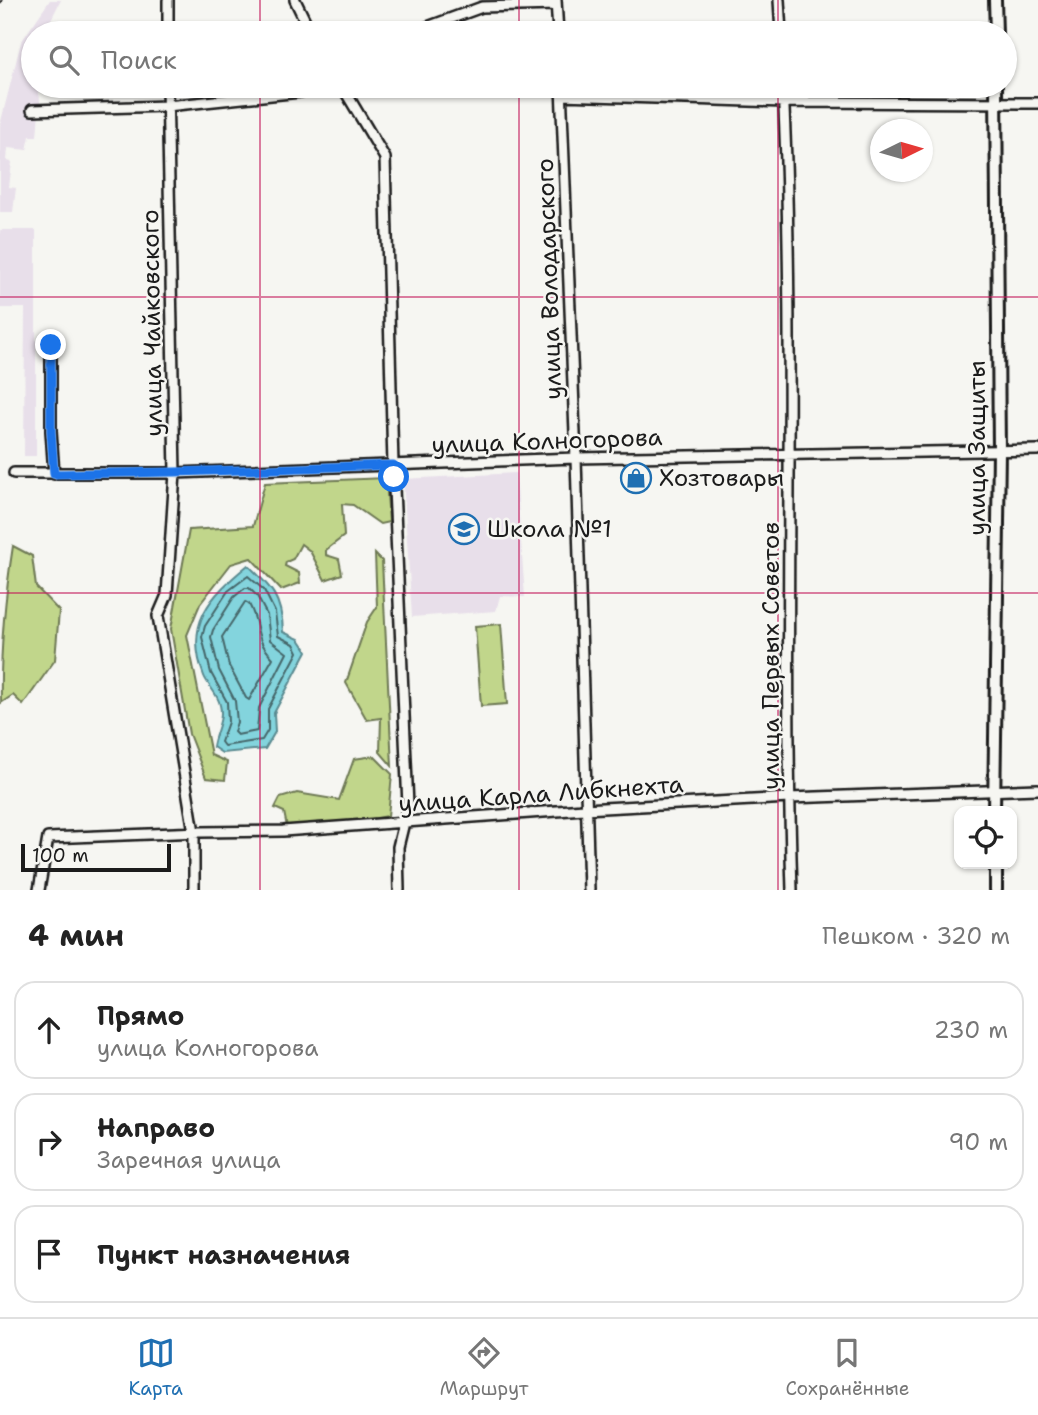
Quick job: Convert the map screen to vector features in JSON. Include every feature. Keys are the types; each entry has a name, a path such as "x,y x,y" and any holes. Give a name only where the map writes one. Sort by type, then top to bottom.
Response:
{"street":[{"path":"168,0 168,21"},
{"path":"295,0 305,21"},
{"path":"779,0 780,21"},
{"path":"995,0 996,21"},
{"path":"444,21 482,7 556,2 557,21"},
{"name":"улица Чайковского","path":"167,98 175,472 167,595 158,616 194,832 194,890"},
{"path":"32,110 167,106 243,98"},
{"path":"349,98 385,158 393,465 408,806 398,847 399,890"},
{"name":"улица Володарского","path":"561,98 576,458 584,809 589,890"},
{"path":"710,98 784,102 1038,103"},
{"name":"улица Первых Советов","path":"784,98 790,455 789,798 793,890"},
{"name":"улица Защиты","path":"994,806 999,451 997,98"},
{"path":"51,345 54,474"},
{"name":"улица Колногорова","path":"14,473 175,472 576,458 1038,450"},
{"name":"улица Карла Либкнехта","path":"39,890 48,838 283,831 584,809 1038,789"},
{"path":"996,869 996,890"}],"shaded area":[{"path":"50,0 61,0 50,21 36,21"},
{"path":"21,42 21,98 40,100 37,136 30,136 27,150 8,148 7,161 12,162 9,187 16,188 13,212 0,212 0,125"},
{"path":"0,230 36,230 36,456 24,456 25,308 0,308"},
{"name":"Школа №1","path":"516,473 525,597 500,596 496,611 412,617 403,479"}],"green space":[{"path":"386,478 389,522 380,524 353,505 342,504 344,536 326,550 326,555 339,559 342,574 325,580 310,551 301,544 293,559 286,562 285,566 299,573 300,583 281,590 251,558 231,564 200,604 187,635 211,755 227,762 225,780 206,778 189,734 171,629 189,530 253,526 265,483"},
{"path":"13,546 32,556 36,587 59,611 55,660 23,705 13,695 1,703 4,624"},
{"path":"375,554 382,561 392,766 380,752 381,718 367,720 346,683 367,622 377,607"},
{"path":"501,624 507,704 481,706 475,626"},
{"path":"374,756 392,774 388,816 349,823 287,827 284,812 275,808 280,798 297,793 339,800 354,759"}],"water":[{"path":"248,565 274,594 280,610 283,632 299,639 307,651 274,713 275,732 265,749 222,753 213,747 221,710 217,697 204,676 199,658 199,626 212,600"}],"place":[{"name":"Хозтовары","path":"636,478"},
{"name":"Школа №1","path":"464,529"}],"route":[{"path":"51,345 54,474 393,465 394,477"}]}
